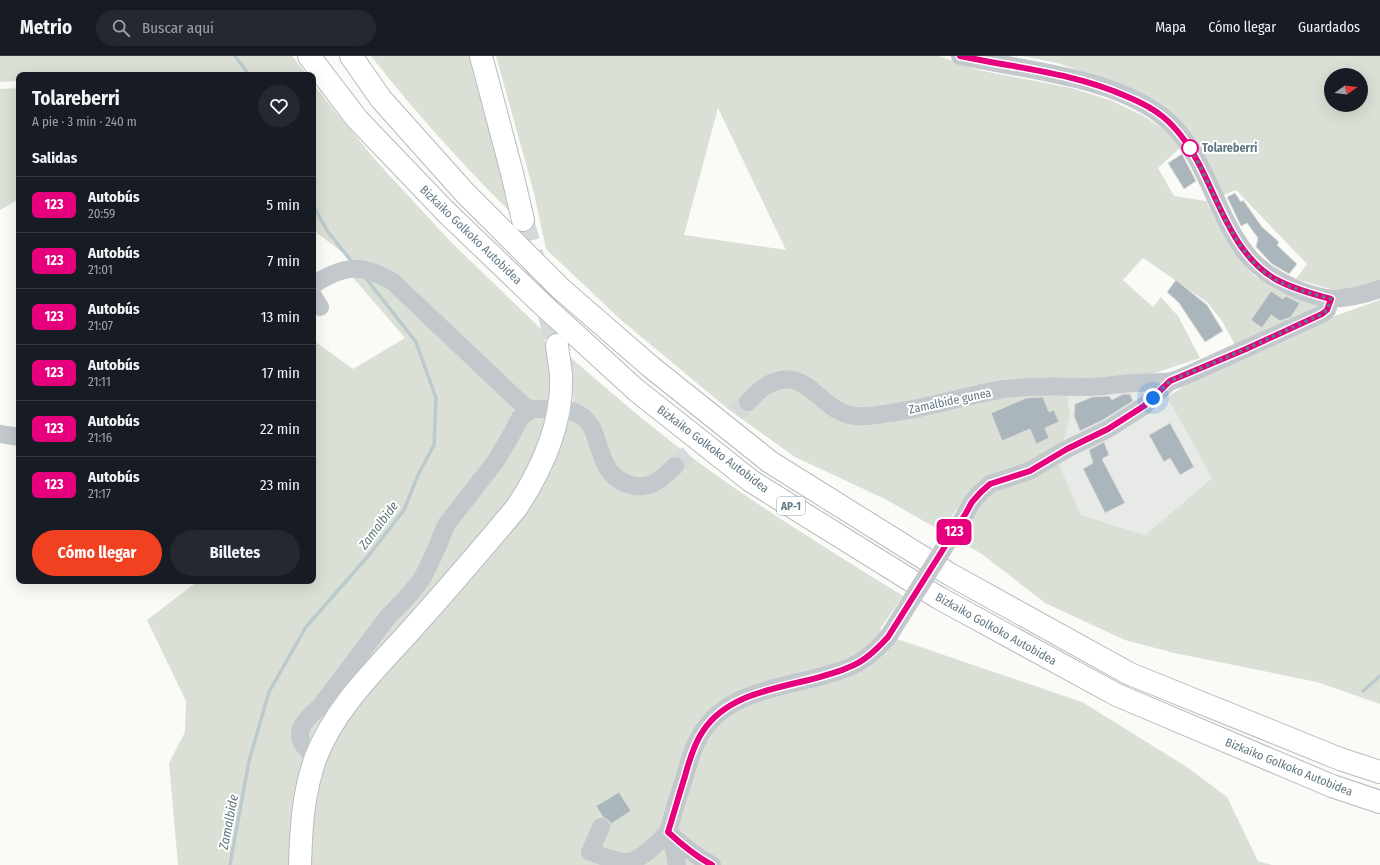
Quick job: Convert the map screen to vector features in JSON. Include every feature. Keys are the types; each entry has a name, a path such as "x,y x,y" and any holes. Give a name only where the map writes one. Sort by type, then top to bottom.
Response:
{"main road":[{"name":"Bizkaiko Golkoko Autobidea","path":"309,56 357,119 446,212 543,305 636,390 751,481 939,598 1117,695 1332,786 1380,802"},
{"name":"Bizkaiko Golkoko Autobidea","path":"351,56 381,99 465,193 561,289 651,367 770,462 951,575 1130,674 1340,759 1380,772"},
{"path":"481,56 523,220"},
{"path":"300,865 303,808 309,776 316,756 335,720 364,682 517,507 529,489 547,449 554,429 559,404 561,377 557,345"}],"street":[{"path":"960,56 1073,78 1108,88 1141,103 1162,116 1180,134 1197,160 1232,231 1245,252 1258,266 1275,279 1294,289 1331,299 1358,296 1380,289"},
{"path":"316,283 341,271 358,268 378,273 393,282 524,406 531,409 552,409"},
{"name":"Zamalbide gunea","path":"748,402 765,387 774,382 794,380 803,383 832,408 845,414 856,416 873,416 915,409 982,393 1007,389 1096,386 1170,381 1246,349 1322,314 1327,310 1331,299"},
{"name":"Zamalbide gunea","path":"668,832 691,756 702,731 712,720 742,699 765,691 847,669 872,653 888,637 972,502 981,492 990,484 1030,471 1067,449 1108,429 1144,406 1170,381"},
{"path":"316,756 307,750 302,742 300,730 306,718 320,707 383,623 410,594 423,577 446,525 495,462 520,418 531,409"},
{"path":"572,410 581,414 594,429 605,464 618,480 626,484 636,486 648,485 658,481 675,466"},
{"path":"0,434 16,437"},
{"path":"601,827 590,852 624,862 638,857 652,849 668,832"},
{"path":"668,832 674,848 677,865"},
{"path":"668,832 684,847 700,859 712,865"}],"shaded area":[{"path":"0,56 292,56 305,72 16,72 16,81 0,82"},
{"path":"371,56 472,56 512,214 439,137"},
{"path":"496,56 939,56 978,70 1071,88 1110,100 1142,115 1168,132 1180,148 1158,168 1174,196 1206,201 1235,253 1254,276 1322,304 1235,345 1222,321 1207,302 1143,258 1123,280 1153,307 1161,297 1178,316 1200,358 1155,373 1081,382 971,400 1067,391 1070,416 1063,445 976,489 955,511 943,532 885,499 795,457 728,409 621,320 546,249 534,193","holes":["718,108 786,250 684,235"]},
{"path":"1023,56 1380,56 1380,281 1353,290 1330,289 1296,279 1307,264 1236,190 1221,196 1196,147 1114,82 1057,63"},
{"path":"16,88 16,201 0,210 0,89"},
{"path":"316,88 377,162 451,242 542,330 549,359 551,381 550,402 528,402 316,232"},
{"path":"349,273 375,278 512,402 516,413 574,415 570,357 654,428 709,470 791,526 903,596 880,629 897,639 1082,702 1187,767 1227,797 1258,861 1272,865 178,865 169,763 185,732 186,701 147,620 194,584 316,584 316,342 353,369 405,338"},
{"path":"1380,300 1380,704 1317,682 1174,653 1125,640 1045,603 982,554 962,543 972,526 974,508 983,496 1033,478 1059,464 1081,515 1145,535 1212,478 1167,397 1207,372 1329,318"},
{"path":"1156,385 1167,397 1212,478 1145,535 1081,515 1059,464 1070,416 1067,391"}],"building":[{"path":"1182,154 1196,181 1184,189 1168,163"},
{"path":"1235,193 1241,202 1243,200 1262,227 1279,242 1277,245 1297,264 1289,274 1272,264 1256,247 1258,238 1247,223 1241,226 1227,197"},
{"path":"1176,280 1207,305 1223,331 1205,342 1179,303 1167,292"},
{"path":"1271,291 1283,299 1286,296 1300,303 1291,317 1280,321 1271,315 1262,328 1251,320"},
{"path":"1123,394 1130,394 1133,401 1103,420 1080,431 1074,416 1075,404 1092,397 1109,396 1112,400"},
{"path":"1043,397 1049,412 1054,410 1059,422 1045,428 1049,438 1036,444 1030,429 1002,441 991,413 1026,398"},
{"path":"1170,423 1194,467 1180,475 1170,458 1164,462 1149,435"},
{"path":"1104,442 1109,455 1102,459 1125,503 1105,513 1083,469 1093,463 1089,450"},
{"path":"619,792 631,811 611,824 603,817 596,806"}],"waterway":[{"name":"Zamalbide","path":"235,56 247,72"},
{"name":"Zamalbide","path":"316,210 328,232 353,263"},
{"name":"Zamalbide","path":"230,865 249,761 269,692 306,627 369,555 404,510 418,475 434,445 436,398 416,342 365,277"},
{"path":"1363,691 1380,676"}],"tunnel":[{"path":"523,220 557,345"},
{"path":"675,466 748,402"}],"bus line":[{"name":"123","path":"712,865 700,859 668,832 696,743 702,731 712,720 742,699 765,691 847,669 872,653 888,637 972,502 990,484 1030,471 1067,449 1108,429 1144,406 1170,381 1192,373 1322,314 1327,310 1331,299 1294,289 1275,279 1258,266 1245,252 1232,231 1197,160 1180,134 1162,116 1141,103 1108,88 1073,78 960,56"}],"place":[{"name":"Tolareberri","path":"1190,148"}],"route":[{"path":"1153,398 1170,381 1192,373 1322,314 1327,310 1331,299 1294,289 1275,279 1258,266 1245,252 1232,231 1189,147 1190,148"}]}
